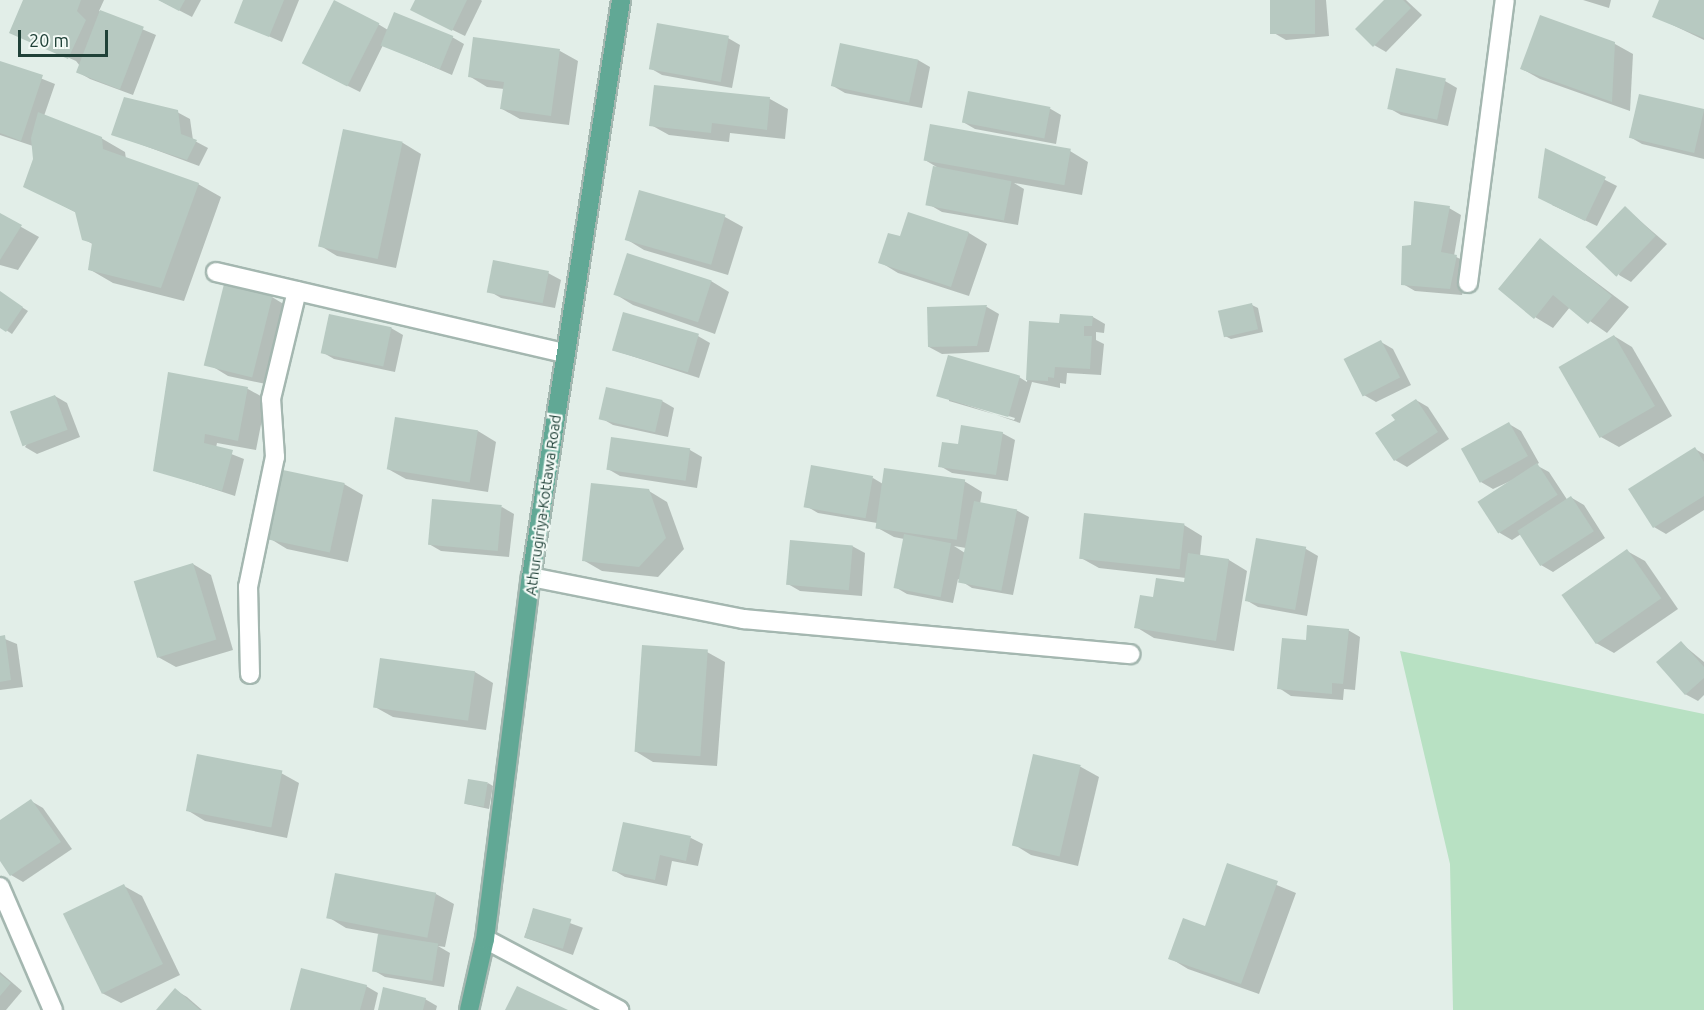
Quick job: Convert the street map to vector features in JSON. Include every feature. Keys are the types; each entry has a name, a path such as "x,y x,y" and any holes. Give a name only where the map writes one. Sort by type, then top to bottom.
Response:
{"main road":[{"name":"Athurugiriya-Kottawa Road","path":"469,1010 485,939 531,577 621,0"}],"street":[{"path":"1468,283 1505,0"},
{"path":"216,272 565,353"},
{"path":"250,674 248,587 275,457 271,399 297,291"},
{"path":"531,577 744,619 1130,654"},
{"path":"0,888 53,1010"},
{"path":"485,939 619,1010"}],"green space":[{"path":"1400,651 1704,714 1704,1010 1453,1010 1450,864"}],"building":[{"path":"23,0 81,0 77,11 86,20 68,59 9,33"},
{"path":"158,0 185,0 179,11"},
{"path":"243,0 284,0 269,37 234,23"},
{"path":"334,0 379,23 347,86 302,63"},
{"path":"415,0 467,0 452,31 410,10"},
{"path":"1270,0 1315,0 1315,34 1270,34"},
{"path":"1384,0 1403,0 1411,8 1373,47 1355,29"},
{"path":"1659,0 1704,0 1704,38 1652,17"},
{"path":"100,10 144,27 120,89 76,73"},
{"path":"394,12 453,36 440,69 381,45"},
{"path":"1540,15 1615,42 1612,102 1520,69"},
{"path":"657,23 729,36 721,82 649,69"},
{"path":"473,37 560,49 551,116 500,109 504,82 468,77"},
{"path":"840,43 918,60 909,103 831,86"},
{"path":"0,61 43,75 21,141 0,133"},
{"path":"1396,68 1446,79 1437,120 1387,109"},
{"path":"654,85 770,97 767,130 712,123 711,133 649,126"},
{"path":"968,91 1050,107 1044,138 962,122"},
{"path":"1639,94 1704,109 1694,153 1629,138"},
{"path":"124,97 178,110 181,134 197,140 187,160 111,135"},
{"path":"38,112 102,137 103,149 199,183 161,288 88,270 92,243 82,240 75,212 23,187 33,159 31,138"},
{"path":"930,124 1071,149 1064,185 924,160"},
{"path":"343,129 403,142 378,259 318,246"},
{"path":"1545,148 1606,177 1585,221 1538,198"},
{"path":"933,166 1012,181 1004,221 925,205"},
{"path":"639,190 726,215 711,265 625,240"},
{"path":"1414,201 1450,206 1441,252 1457,255 1450,289 1401,285 1402,246 1411,245"},
{"path":"1625,206 1656,236 1616,277 1585,247"},
{"path":"908,212 969,232 951,287 878,263 888,233 900,236"},
{"path":"0,213 22,225 0,260"},
{"path":"1540,238 1612,296 1588,324 1553,295 1534,319 1498,289"},
{"path":"627,253 712,281 698,322 613,295"},
{"path":"493,260 549,271 543,303 487,292"},
{"path":"224,284 273,296 252,378 204,366"},
{"path":"0,291 23,307 6,332 0,328"},
{"path":"1252,303 1258,329 1224,337 1218,311"},
{"path":"987,305 977,346 928,347 927,307"},
{"path":"623,312 699,334 688,372 612,350"},
{"path":"329,314 392,327 383,366 321,353"},
{"path":"1060,314 1093,316 1092,326 1084,326 1084,336 1092,336 1090,369 1055,367 1054,378 1048,377 1048,381 1026,380 1029,321 1059,323"},
{"path":"1614,335 1655,406 1600,438 1559,367"},
{"path":"1381,340 1400,377 1363,396 1344,359"},
{"path":"948,355 1020,376 1008,417 936,396"},
{"path":"168,372 248,387 238,441 205,434 204,443 233,450 222,491 153,471"},
{"path":"606,387 663,400 655,432 599,419"},
{"path":"55,395 68,430 23,446 10,411"},
{"path":"1416,399 1438,432 1394,461 1375,433 1395,420 1391,415"},
{"path":"395,417 478,430 470,482 387,469"},
{"path":"1509,422 1528,456 1480,483 1461,449"},
{"path":"961,425 1003,432 996,475 938,467 942,442 958,444"},
{"path":"611,437 690,448 686,481 606,470"},
{"path":"1695,447 1704,462 1704,496 1653,528 1628,489"},
{"path":"1537,463 1558,495 1498,534 1477,502"},
{"path":"811,465 873,476 866,518 804,507"},
{"path":"884,468 965,479 957,540 876,528"},
{"path":"283,470 345,483 330,553 268,539"},
{"path":"591,483 649,489 666,538 639,567 582,561"},
{"path":"1571,496 1594,531 1540,566 1517,531"},
{"path":"432,499 502,505 498,551 428,545"},
{"path":"974,501 1017,509 1001,591 958,582"},
{"path":"1084,513 1184,524 1180,569 1079,559"},
{"path":"904,534 951,543 941,597 894,588"},
{"path":"1256,538 1306,547 1295,610 1245,601"},
{"path":"790,540 853,545 849,590 786,585"},
{"path":"1627,549 1661,598 1596,644 1561,595"},
{"path":"1188,553 1229,559 1216,641 1134,628 1140,595 1153,597 1156,578 1184,582"},
{"path":"193,563 216,640 157,658 134,581"},
{"path":"1307,625 1349,629 1343,684 1332,683 1332,694 1277,689 1282,638 1306,640"},
{"path":"5,635 11,680 0,682 0,636"},
{"path":"1681,641 1704,667 1704,678 1685,695 1656,662"},
{"path":"642,645 708,650 700,756 635,752"},
{"path":"380,658 475,671 468,721 373,708"},
{"path":"197,754 282,771 271,828 186,811"},
{"path":"1033,754 1081,765 1060,857 1012,846"},
{"path":"468,779 488,782 484,807 464,804"},
{"path":"31,799 61,842 10,876 0,861 0,820"},
{"path":"623,822 691,836 686,861 660,855 655,880 612,871"},
{"path":"1227,863 1278,881 1241,984 1168,959 1183,918 1205,926"},
{"path":"335,873 436,893 427,938 326,918"},
{"path":"124,884 163,964 102,994 63,914"},
{"path":"533,908 571,919 563,949 524,938"},
{"path":"378,934 438,944 432,981 372,972"},
{"path":"301,968 367,985 360,1010 290,1010"},
{"path":"0,974 11,983 0,996"},
{"path":"517,986 568,1010 505,1010"},
{"path":"383,987 426,998 423,1010 378,1010"},
{"path":"175,988 200,1010 156,1010"}]}
